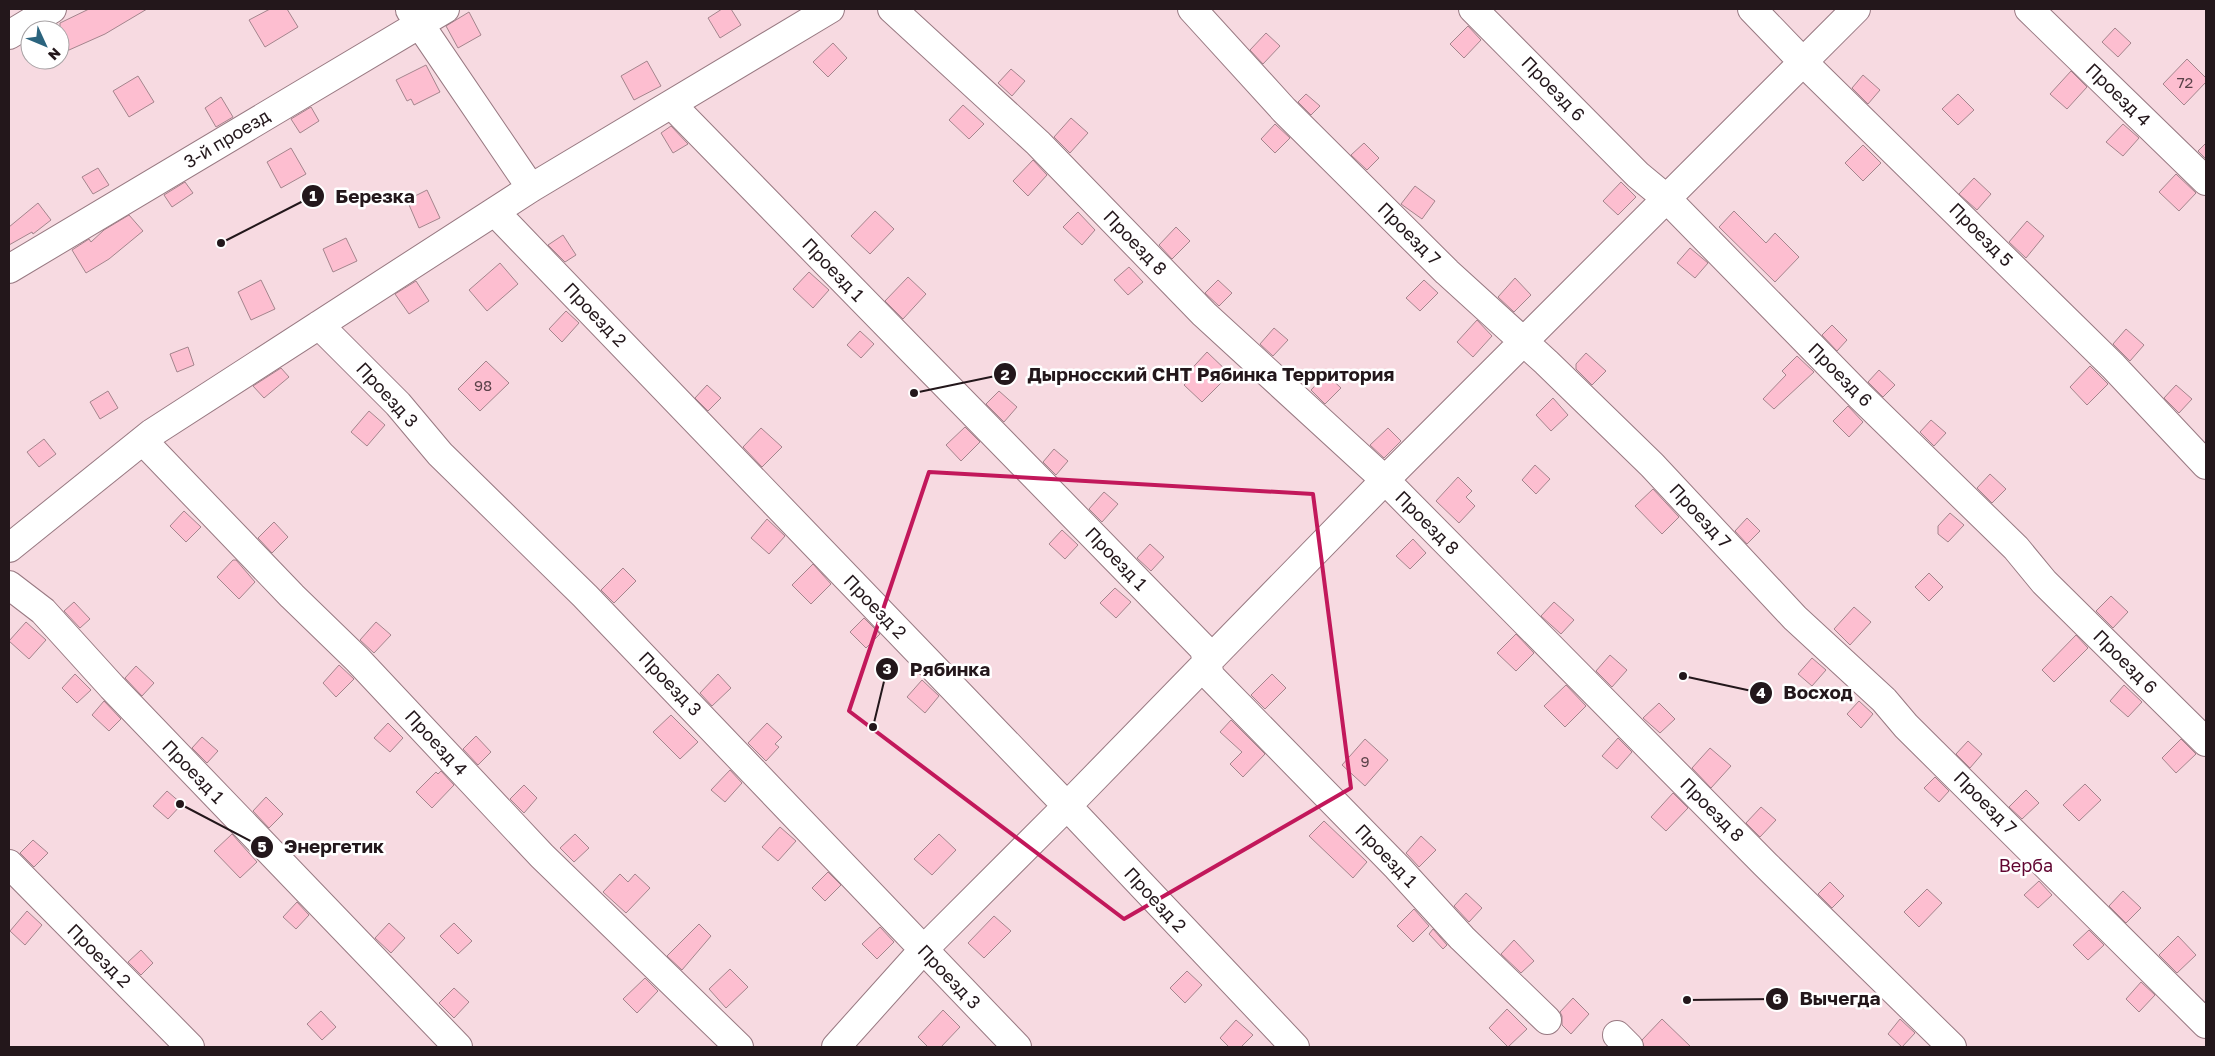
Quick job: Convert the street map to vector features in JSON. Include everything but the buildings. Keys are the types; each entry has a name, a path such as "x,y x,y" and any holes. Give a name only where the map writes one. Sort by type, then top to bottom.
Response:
{"street":[{"path":"9,35 52,9"},
{"name":"3-й проезд","path":"9,269 414,17 445,9"},
{"path":"9,548 152,433 531,188 830,9"},
{"name":"Проезд 8","path":"892,9 1038,143 1204,314 1385,480 1759,858 1952,1047"},
{"name":"Проезд 7","path":"1192,9 1292,117 1447,272 1524,341 1652,465 1795,618 1884,700 1906,726 2206,1024"},
{"name":"Проезд 6","path":"1472,9 1638,176 1667,199 1861,397 2016,548 2044,582 2206,742"},
{"name":"Проезд 5","path":"1752,9 2113,366 2206,465"},
{"path":"836,1047 923,950 1067,806 1385,480 1856,9"},
{"name":"Проезд 4","path":"2030,9 2206,181"},
{"path":"414,17 531,188"},
{"name":"Проезд 1","path":"672,105 1204,649 1210,676 1397,867 1462,938 1547,1020"},
{"name":"Проезд 2","path":"495,212 1067,806 1295,1047"},
{"name":"Проезд 3","path":"319,325 398,404 440,454 585,596 1017,1047"},
{"name":"Проезд 4","path":"152,433 146,445 292,596 357,659 542,856 739,1047"},
{"name":"Проезд 1","path":"9,585 43,611 112,687 458,1047"},
{"name":"Проезд 2","path":"9,864 190,1047"}],"highlighted area":[{"path":"929,472 1313,494 1351,788 1124,919 849,711"}],"green space":[{"name":"Верба","path":"9,9 2206,9 2206,1047 9,1047"}],"place":[{"name":"Березка","path":"221,243"},
{"name":"Дырносский СНТ Рябинка Территория","path":"914,393"},
{"name":"Восход","path":"1683,676"},
{"name":"Рябинка","path":"873,727"},
{"name":"Энергетик","path":"180,804"},
{"name":"Вычегда","path":"1687,1000"}]}
